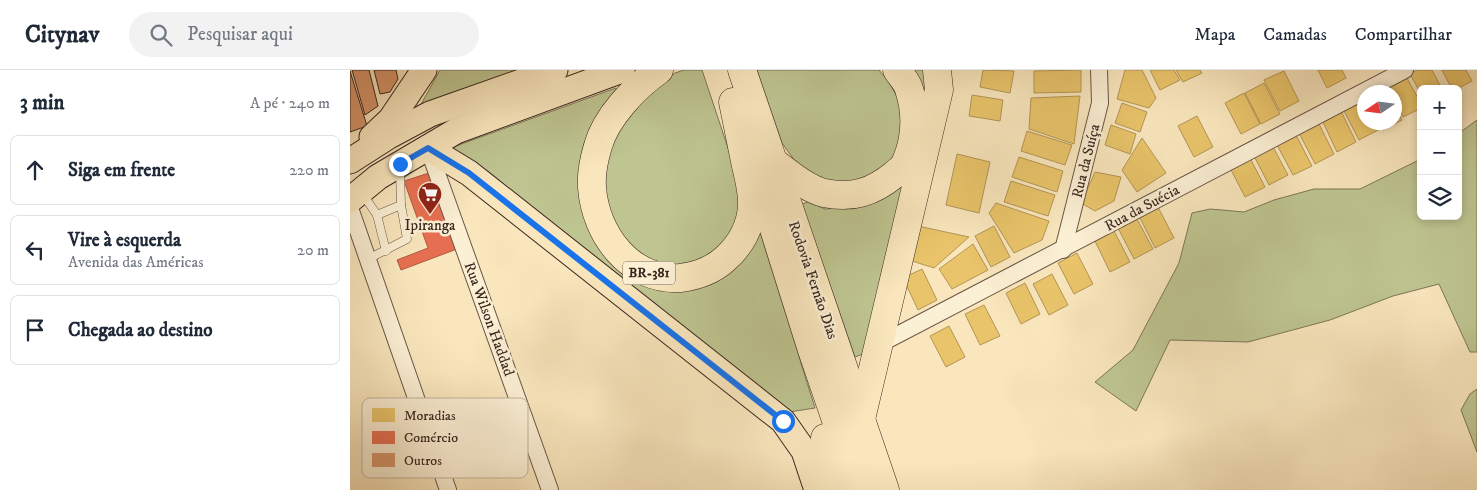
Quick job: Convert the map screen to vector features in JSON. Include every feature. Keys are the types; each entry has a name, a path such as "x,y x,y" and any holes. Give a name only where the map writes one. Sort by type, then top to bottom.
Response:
{"highway":[{"name":"BR-381","path":"659,70 645,80 625,101 608,124 598,144 593,165 592,187 603,229 615,248 626,260 656,276 690,277 706,272 720,264 733,252 749,223 752,206 751,187 735,85"},
{"path":"772,161 809,187 823,192 842,195 864,193 885,182 905,166 914,135 915,111 909,87 897,70"},
{"path":"861,419 938,90 937,70"},
{"name":"Rodovia Fernão Dias","path":"735,85 772,161 885,490"},
{"name":"Rodovia Fernão Dias","path":"735,85 812,350 860,490"},
{"path":"812,350 835,490"}],"main road":[{"path":"350,161 391,119 424,70"},
{"path":"350,161 389,136 430,114 555,70"},
{"path":"354,200 378,176 456,131 622,70"},
{"path":"428,148 469,173 783,421 804,451 817,490"}],"street":[{"name":"Rua da Suíça","path":"1063,250 1100,103 1099,70"},
{"name":"Rua da Suécia","path":"878,345 1405,70"},
{"name":"Rua Wilson Haddad","path":"428,148 517,398"},
{"path":"354,200 368,259 416,398"},
{"name":"Rua Wilson Haddad","path":"528,428 550,490"},
{"path":"444,478 448,490"}],"lane":[{"path":"368,259 407,239 401,205 400,164"},
{"path":"354,200 377,215 386,251"},
{"path":"377,215 401,205"}],"green space":[{"path":"440,70 525,70 419,108"},
{"path":"684,70 702,70 738,178 740,206 732,233 713,254 687,265 659,264 634,251 614,224 607,205 604,186 605,167 610,148 634,109 653,89 675,73"},
{"path":"757,70 879,70 889,82 901,104 904,123 898,151 888,165 854,183 834,182 810,174 795,161 782,143"},
{"path":"909,70 930,70 931,93 915,174 863,354 855,357 802,204 808,202 825,209 864,206 879,200 905,183 915,163 924,106"},
{"path":"616,88 617,94 599,114 588,133 580,163 583,212 596,243 617,268 638,282 660,290 684,291 707,285 728,274 746,256 760,232 815,408 789,412 534,213 488,171 456,154 453,147"},
{"path":"1477,120 1477,352 1470,352 1439,284 1393,296 1330,320 1248,342 1170,340 1136,411 1095,382 1133,350 1179,263 1192,213 1210,209 1244,212 1274,200 1314,189 1360,189 1417,161 1417,220 1462,220 1462,131"},
{"path":"1477,389 1477,452 1461,410 1470,394"}],"building: Moradias":[{"path":"983,70 1014,71 1010,93 980,87"},
{"path":"1081,70 1081,92 1034,93 1034,71"},
{"path":"1125,70 1142,70 1156,98 1149,108 1117,99"},
{"path":"1150,70 1174,70 1180,80 1160,90"},
{"path":"1176,70 1200,70 1202,73 1183,82"},
{"path":"1318,70 1342,70 1346,78 1327,88"},
{"path":"1417,70 1432,70 1440,85 1417,85 1417,87 1410,74"},
{"path":"1442,70 1466,70 1472,81 1462,86 1450,85"},
{"path":"1284,71 1299,101 1280,111 1264,80"},
{"path":"1406,76 1417,97 1417,110 1403,117 1402,85 1389,85"},
{"path":"1264,83 1280,114 1261,124 1245,93"},
{"path":"1244,93 1260,124 1241,134 1225,103"},
{"path":"972,95 1003,100 1000,121 969,116"},
{"path":"1080,96 1074,144 1029,129 1031,98"},
{"path":"1122,103 1147,112 1140,132 1115,123"},
{"path":"1357,103 1357,130 1378,130 1359,140 1343,109"},
{"path":"1341,111 1356,142 1337,152 1322,120"},
{"path":"1197,116 1213,147 1194,157 1178,126"},
{"path":"1319,124 1334,154 1315,164 1299,133"},
{"path":"1111,125 1136,134 1130,154 1105,145"},
{"path":"1027,131 1072,145 1065,165 1021,151"},
{"path":"1296,135 1312,166 1293,175 1277,145"},
{"path":"1142,138 1166,173 1137,192 1122,170"},
{"path":"1272,145 1288,175 1269,185 1253,154"},
{"path":"957,154 990,162 979,213 946,205"},
{"path":"1249,156 1265,187 1245,197 1229,166"},
{"path":"1019,157 1063,171 1057,192 1012,177"},
{"path":"1095,172 1121,177 1114,201 1095,211 1081,203"},
{"path":"1011,181 1055,195 1048,216 1004,202"},
{"path":"996,203 1049,221 1042,240 1014,253 989,213"},
{"path":"1158,207 1174,238 1155,248 1139,216"},
{"path":"1137,219 1153,249 1134,259 1118,228"},
{"path":"918,226 969,237 934,268 912,261"},
{"path":"994,226 1010,257 991,267 975,236"},
{"path":"1114,231 1130,262 1110,272 1095,241"},
{"path":"973,244 988,270 952,289 939,269"},
{"path":"1077,253 1093,284 1074,294 1058,263"},
{"path":"922,269 937,300 918,310 903,278"},
{"path":"1052,274 1068,305 1049,315 1033,284"},
{"path":"1025,283 1040,314 1021,324 1006,293"},
{"path":"984,305 1000,336 980,345 965,314"},
{"path":"949,326 965,357 946,367 930,336"}],"building: Comércio":[{"name":"Ipiranga","path":"429,173 457,249 401,270 397,260 428,248 404,181"}],"building: Outros":[{"path":"352,70 369,70 378,106 365,115"},
{"path":"374,70 396,70 398,79 390,92 380,94"},
{"path":"350,71 367,126 350,132"}],"place":[{"name":"Ipiranga","path":"430,215"}],"route":[{"path":"400,164 428,148 469,173 783,421"}]}
